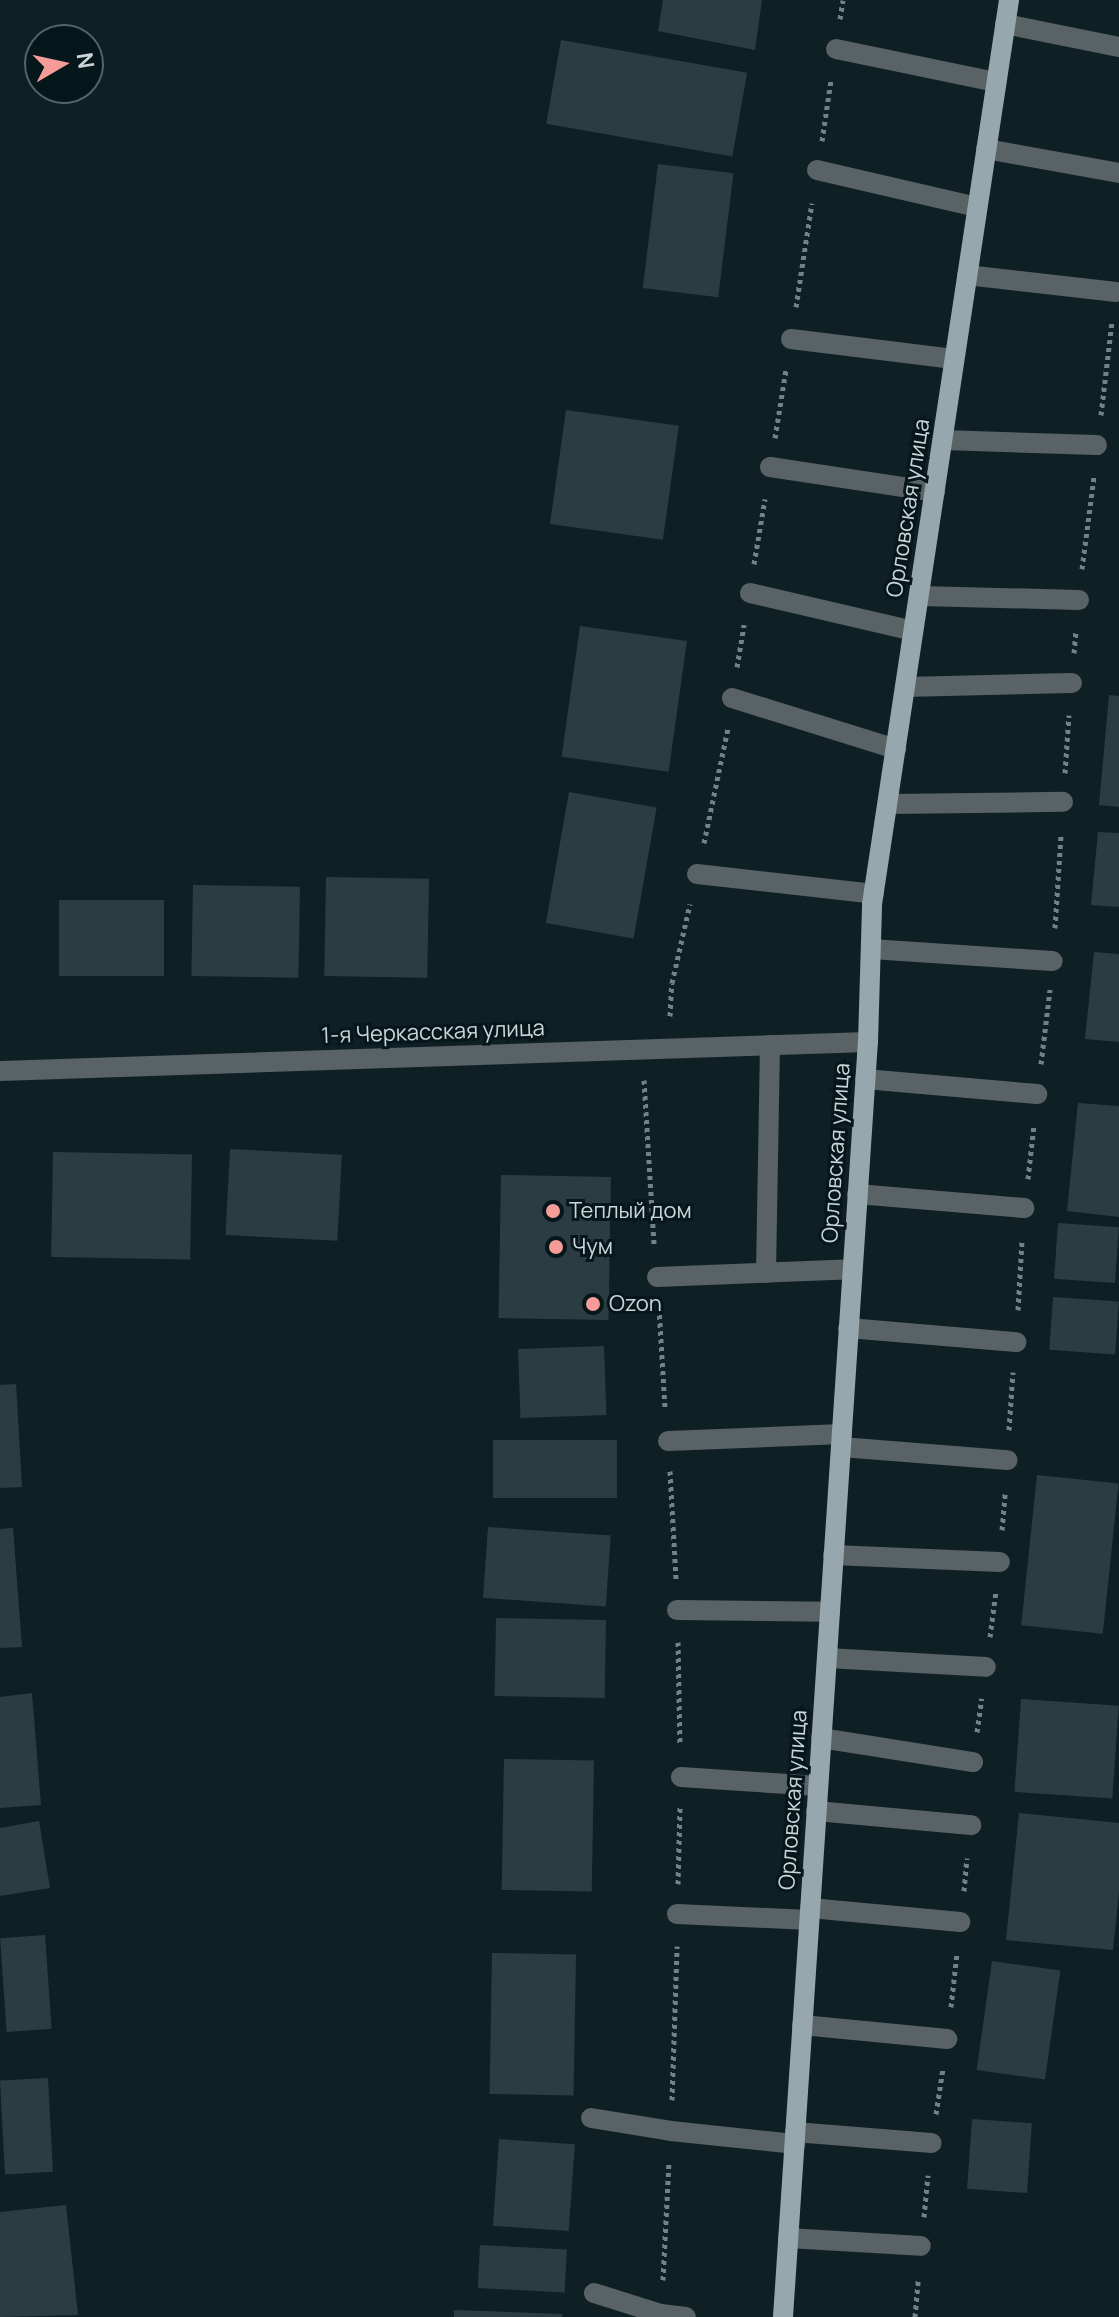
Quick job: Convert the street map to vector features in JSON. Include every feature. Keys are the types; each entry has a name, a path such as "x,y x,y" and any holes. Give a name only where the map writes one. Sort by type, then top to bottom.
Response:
{"main road":[{"name":"Орловская улица","path":"783,2317 868,1042 874,894 1009,0"}],"street":[{"path":"1005,24 1119,47"},
{"path":"836,49 996,82"},
{"path":"986,149 1119,173"},
{"path":"817,170 977,207"},
{"path":"967,275 1116,292"},
{"path":"791,339 954,359"},
{"path":"943,440 1097,445"},
{"path":"770,467 935,492"},
{"path":"750,593 913,631"},
{"path":"919,596 1079,600"},
{"path":"905,687 1072,683"},
{"path":"732,698 896,749"},
{"path":"888,804 1063,802"},
{"path":"697,874 874,894"},
{"path":"871,949 1053,961"},
{"name":"1-я Черкасская улица","path":"0,1071 868,1042"},
{"path":"766,1273 770,1045"},
{"path":"865,1079 1037,1094"},
{"path":"857,1194 1024,1208"},
{"path":"657,1277 852,1269"},
{"path":"848,1328 1016,1342"},
{"path":"668,1441 841,1441 1007,1460"},
{"path":"833,1555 1000,1562"},
{"path":"677,1610 830,1612"},
{"path":"827,1658 986,1667"},
{"path":"821,1738 973,1762"},
{"path":"681,1777 818,1786"},
{"path":"816,1811 971,1825"},
{"path":"677,1914 810,1914 960,1922"},
{"path":"802,2025 947,2039"},
{"path":"591,2118 671,2131 932,2143"},
{"path":"788,2238 921,2246"},
{"path":"594,2293 661,2314 686,2317"}],"path":[{"path":"667,1049 672,983 724,755 843,0"},
{"path":"973,1762 1000,1562 1024,1208 1053,961 1079,600 1116,292"},
{"path":"643,1049 677,1610 681,1777 671,2131 661,2314"},
{"path":"915,2317 932,2143 971,1825"}],"building":[{"path":"663,0 762,0 755,50 658,31"},
{"path":"561,40 747,73 732,157 546,124"},
{"path":"658,164 733,173 718,297 643,288"},
{"path":"566,410 679,426 663,540 550,524"},
{"path":"580,626 687,641 669,772 562,757"},
{"path":"1109,695 1119,696 1119,807 1099,805"},
{"path":"569,792 657,807 634,938 546,923"},
{"path":"1098,832 1119,833 1119,907 1091,905"},
{"path":"326,877 429,879 427,978 324,976"},
{"path":"193,885 300,887 298,978 191,976"},
{"path":"59,900 164,900 164,976 59,976"},
{"path":"1094,952 1119,954 1119,1042 1085,1039"},
{"path":"1078,1103 1119,1106 1119,1217 1067,1211"},
{"path":"230,1149 342,1155 337,1241 225,1235"},
{"path":"53,1152 192,1154 190,1259 51,1257"},
{"name":"Чум","path":"501,1175 611,1177 608,1320 499,1318"},
{"path":"1058,1223 1119,1227 1115,1283 1054,1279"},
{"path":"1053,1297 1119,1302 1115,1354 1049,1350"},
{"path":"604,1346 606,1415 520,1418 518,1349"},
{"path":"16,1384 22,1487 0,1488 0,1385"},
{"path":"493,1440 617,1440 617,1498 493,1498"},
{"path":"1037,1475 1119,1484 1103,1634 1021,1625"},
{"path":"488,1527 611,1536 606,1606 483,1598"},
{"path":"13,1528 22,1647 0,1648 0,1529"},
{"path":"496,1618 606,1620 605,1698 495,1696"},
{"path":"32,1693 41,1805 0,1808 0,1697"},
{"path":"1021,1699 1119,1706 1112,1799 1015,1792"},
{"path":"504,1759 594,1761 592,1892 502,1890"},
{"path":"1019,1813 1119,1823 1119,1892 1113,1950 1006,1940"},
{"path":"39,1821 50,1888 0,1896 0,1828"},
{"path":"45,1935 52,2029 7,2032 0,1938"},
{"path":"492,1953 576,1954 574,2095 490,2094"},
{"path":"992,1961 1060,1971 1045,2080 977,2070"},
{"path":"48,2078 53,2172 5,2174 0,2081"},
{"path":"972,2119 1032,2123 1027,2193 967,2189"},
{"path":"499,2139 575,2144 569,2231 493,2226"},
{"path":"66,2205 78,2315 0,2317 0,2212"},
{"path":"480,2245 567,2250 565,2292 478,2288"},
{"path":"454,2310 562,2314 562,2317 454,2317"}],"place":[{"name":"Теплый дом","path":"553,1211"},
{"name":"Чум","path":"556,1247"},
{"name":"Ozon","path":"593,1304"}]}
